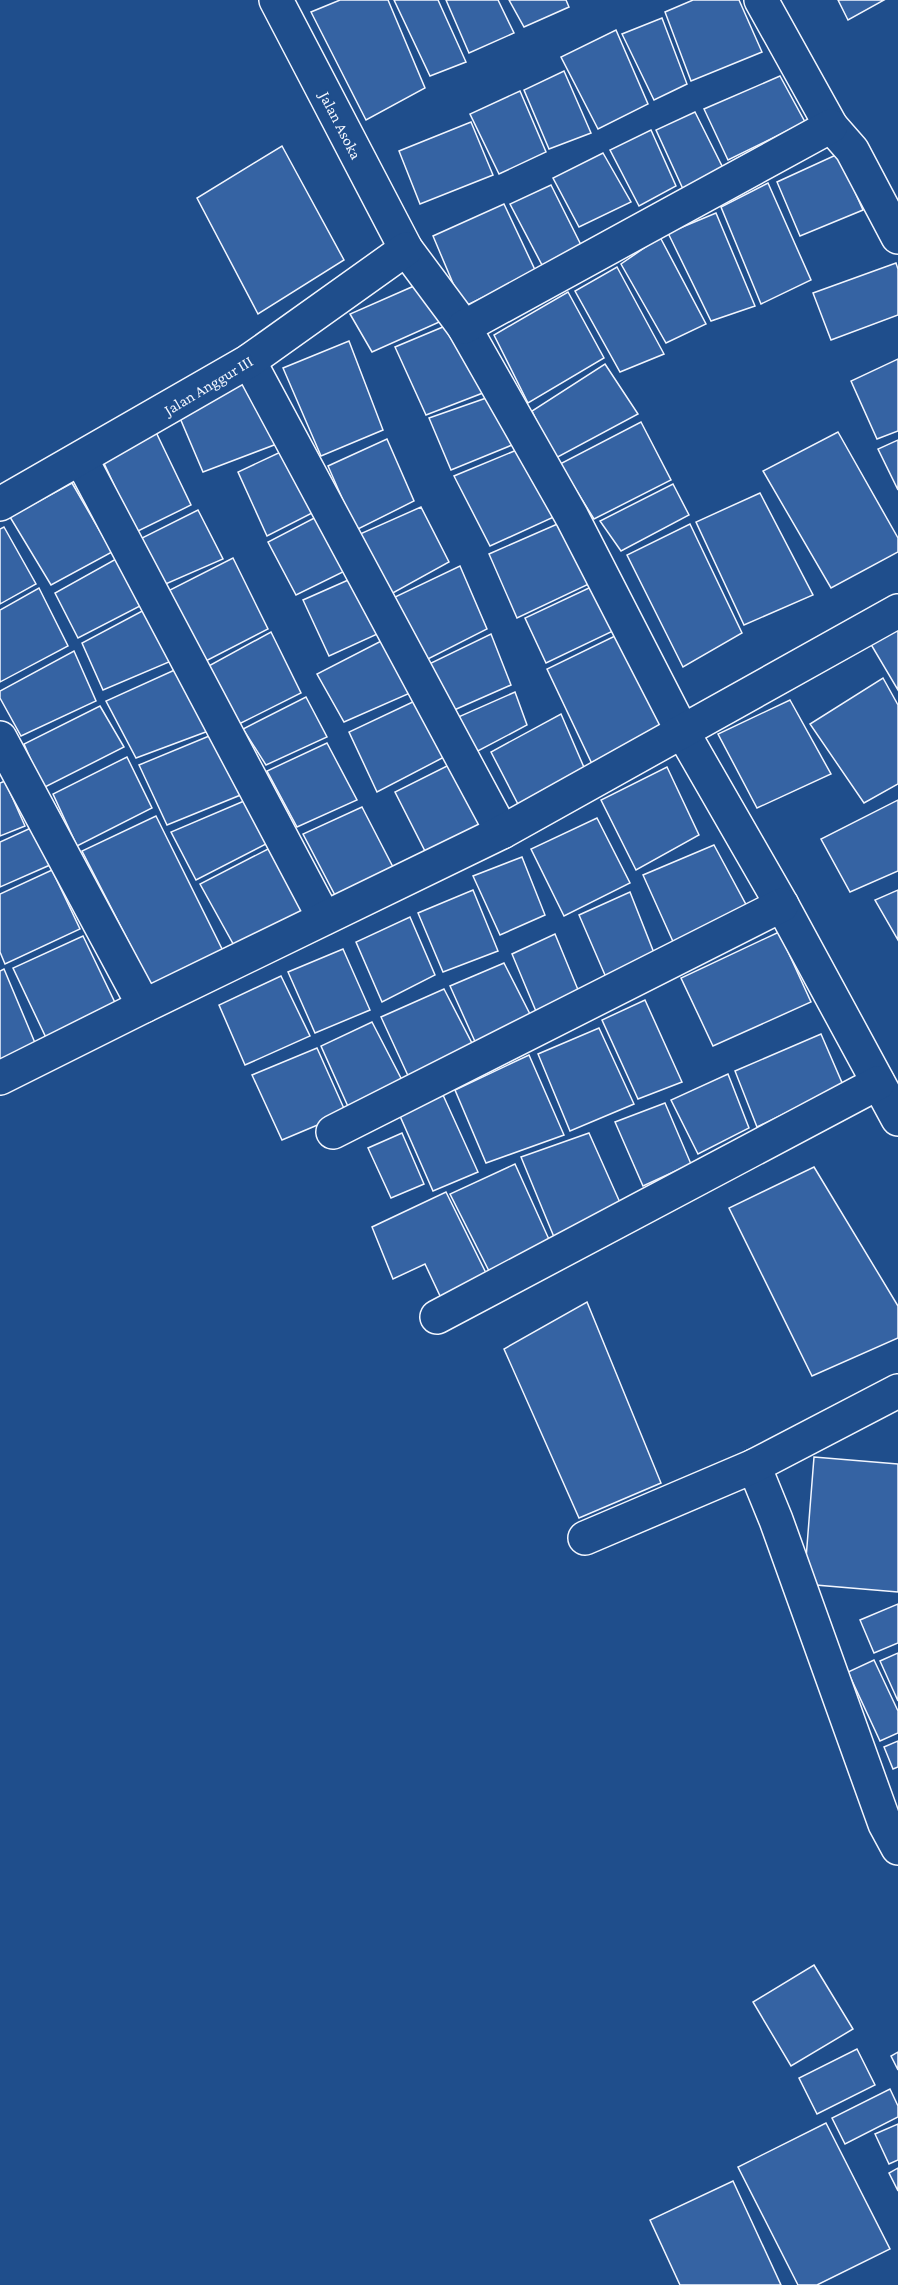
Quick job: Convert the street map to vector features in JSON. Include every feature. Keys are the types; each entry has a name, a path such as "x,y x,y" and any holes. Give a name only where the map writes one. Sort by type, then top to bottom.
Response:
{"street":[{"name":"Jalan Asoka","path":"276,0 405,249 464,327 572,517 682,731 782,905 898,1119"},
{"path":"761,0 831,126 852,150 898,237"},
{"path":"464,327 831,126"},
{"name":"Jalan Anggur III","path":"0,504 249,361 405,249"},
{"path":"249,361 502,832"},
{"path":"81,459 324,918"},
{"path":"0,1078 502,832 898,611"},
{"path":"0,738 144,1006"},
{"path":"333,1132 782,905"},
{"path":"437,1317 878,1083"},
{"path":"585,1538 754,1466 898,1391"},
{"path":"754,1466 777,1520 885,1824 898,1848"}],"building":[{"path":"340,0 388,0 425,88 366,120 311,12"},
{"path":"394,0 438,0 466,62 430,76"},
{"path":"446,0 498,0 514,33 469,53"},
{"path":"509,0 566,0 569,7 524,27"},
{"path":"693,0 739,0 762,52 691,81 665,12"},
{"path":"838,0 884,0 848,20"},
{"path":"662,18 687,84 654,100 622,34"},
{"path":"616,30 648,104 598,129 561,57"},
{"path":"564,71 591,133 549,149 524,90"},
{"path":"780,76 805,122 728,160 704,109"},
{"path":"520,91 546,152 499,174 470,114"},
{"path":"695,112 724,170 683,189 656,130"},
{"path":"471,122 493,175 420,204 399,151"},
{"path":"651,130 676,186 639,206 610,150"},
{"path":"282,146 344,260 258,314 197,198"},
{"path":"603,153 631,202 579,227 553,178"},
{"path":"838,154 863,210 800,236 777,182"},
{"path":"768,183 811,280 761,304 721,207"},
{"path":"551,185 582,247 542,265 510,204"},
{"path":"504,204 536,272 463,307 433,236"},
{"path":"716,213 755,306 711,321 668,233"},
{"path":"660,237 706,324 666,343 621,264"},
{"path":"896,263 898,315 831,340 813,293"},
{"path":"617,267 664,354 620,372 575,291"},
{"path":"414,286 446,319 372,352 350,314"},
{"path":"568,292 604,358 528,403 494,335"},
{"path":"450,324 488,391 426,415 395,347"},
{"path":"349,341 383,430 321,456 283,368"},
{"path":"898,359 898,431 877,439 851,381"},
{"path":"605,364 638,414 554,459 532,411"},
{"path":"249,377 282,442 203,472 177,411"},
{"path":"492,396 517,443 451,470 429,418"},
{"path":"641,422 671,480 594,519 560,464"},
{"path":"154,428 191,505 136,532 102,459"},
{"path":"838,432 898,538 898,552 831,588 763,471"},
{"path":"387,439 414,501 356,530 328,466"},
{"path":"898,440 898,490 878,449"},
{"path":"287,449 320,509 267,536 238,472"},
{"path":"519,449 556,516 490,546 454,476"},
{"path":"72,483 112,552 51,585 10,517"},
{"path":"673,484 689,515 621,551 600,521"},
{"path":"760,493 813,595 744,625 696,522"},
{"path":"421,507 449,562 391,594 360,534"},
{"path":"198,510 223,559 161,586 140,539"},
{"path":"322,514 351,568 296,595 268,542"},
{"path":"562,522 591,583 517,618 489,554"},
{"path":"690,524 742,633 683,667 627,555"},
{"path":"4,527 36,584 0,604 0,529"},
{"path":"233,558 268,629 202,663 166,592"},
{"path":"116,559 142,605 78,638 55,593"},
{"path":"460,566 487,629 424,661 395,597"},
{"path":"355,577 384,631 329,656 303,600"},
{"path":"591,587 613,631 546,663 525,618"},
{"path":"39,588 68,646 0,682 0,610"},
{"path":"146,609 176,659 103,690 82,643"},
{"path":"898,618 898,690 866,636"},
{"path":"271,632 301,693 239,724 205,668"},
{"path":"491,634 511,685 452,711 427,665"},
{"path":"617,635 667,728 593,766 547,669"},
{"path":"387,638 417,690 344,722 317,674"},
{"path":"74,651 96,701 21,736 0,698 0,691"},
{"path":"179,668 211,730 136,758 106,701"},
{"path":"883,678 898,705 898,784 864,803 810,724"},
{"path":"515,692 527,725 474,753 456,718"},
{"path":"306,697 327,737 266,765 243,729"},
{"path":"419,699 448,755 377,792 349,732"},
{"path":"790,700 831,774 757,808 718,734"},
{"path":"100,706 124,747 43,788 24,744"},
{"path":"561,714 586,772 521,810 491,752"},
{"path":"214,734 243,794 167,825 139,765"},
{"path":"327,743 357,800 297,827 267,771"},
{"path":"127,757 152,808 77,846 53,794"},
{"path":"451,764 488,827 427,855 395,792"},
{"path":"667,767 699,835 636,870 601,800"},
{"path":"5,781 25,826 0,836 0,783"},
{"path":"898,800 898,871 850,892 821,839"},
{"path":"244,801 268,843 196,880 171,832"},
{"path":"362,807 394,869 337,899 303,834"},
{"path":"156,816 226,957 154,991 82,851"},
{"path":"597,818 630,883 564,916 531,849"},
{"path":"33,827 50,865 0,887 0,842"},
{"path":"714,845 750,912 675,946 643,875"},
{"path":"270,848 306,914 236,949 200,884"},
{"path":"522,857 545,915 500,935 473,876"},
{"path":"52,870 80,929 5,964 0,952 0,894"},
{"path":"473,890 498,951 443,972 418,913"},
{"path":"898,890 898,940 875,900"},
{"path":"630,892 656,958 608,982 579,915"},
{"path":"410,917 435,975 382,1002 356,942"},
{"path":"779,932 811,1002 713,1046 681,978"},
{"path":"555,934 581,997 538,1016 512,954"},
{"path":"83,936 119,1011 49,1044 13,968"},
{"path":"343,949 370,1010 315,1033 288,972"},
{"path":"504,963 532,1018 477,1046 450,986"},
{"path":"4,969 38,1050 0,1066 0,971"},
{"path":"281,976 310,1036 245,1065 219,1005"},
{"path":"444,989 475,1049 410,1080 381,1017"},
{"path":"645,1000 682,1082 638,1099 602,1020"},
{"path":"372,1022 404,1084 350,1111 321,1046"},
{"path":"599,1028 634,1104 570,1131 538,1054"},
{"path":"821,1034 843,1085 757,1127 735,1071"},
{"path":"317,1048 346,1113 282,1140 252,1075"},
{"path":"529,1055 564,1135 486,1163 455,1090"},
{"path":"728,1074 749,1128 698,1154 671,1100"},
{"path":"443,1095 478,1172 433,1191 400,1116"},
{"path":"665,1103 691,1164 643,1186 615,1122"},
{"path":"402,1133 424,1184 391,1198 368,1148"},
{"path":"589,1133 622,1207 554,1237 521,1157"},
{"path":"515,1164 552,1246 490,1273 450,1194"},
{"path":"814,1167 898,1306 898,1338 812,1376 729,1208"},
{"path":"446,1192 487,1275 441,1298 425,1264 393,1279 372,1227"},
{"path":"587,1302 661,1483 579,1518 504,1349"},
{"path":"814,1457 898,1464 898,1592 804,1584"},
{"path":"898,1604 898,1643 874,1653 860,1620"},
{"path":"898,1653 898,1701 880,1661"},
{"path":"874,1660 898,1711 898,1733 880,1741 848,1672"},
{"path":"898,1741 898,1767 893,1769 884,1747"},
{"path":"814,1965 853,2029 791,2066 753,2002"},
{"path":"857,2049 875,2085 817,2114 799,2078"},
{"path":"898,2052 898,2070 891,2056"},
{"path":"890,2089 898,2106 898,2117 845,2144 832,2118"},
{"path":"826,2123 890,2249 817,2285 798,2285 738,2167"},
{"path":"898,2124 898,2160 889,2164 875,2134"},
{"path":"898,2168 898,2191 889,2173"},
{"path":"733,2181 781,2285 680,2285 650,2220"}]}
